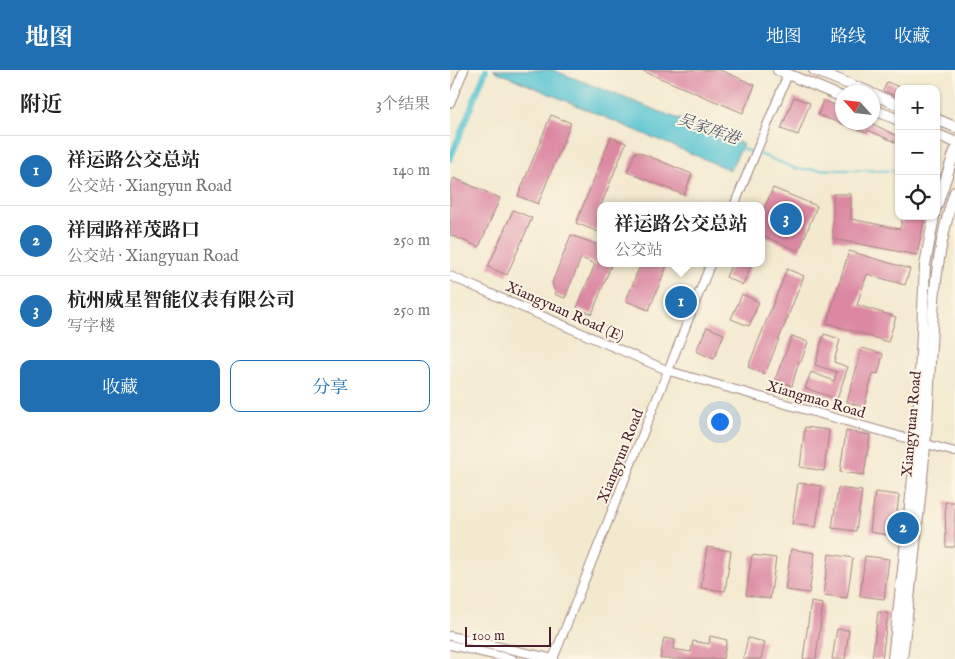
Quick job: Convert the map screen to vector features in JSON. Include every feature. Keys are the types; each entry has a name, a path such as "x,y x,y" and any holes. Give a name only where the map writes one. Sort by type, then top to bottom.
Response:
{"main road":[{"path":"814,70 852,85"},
{"path":"783,72 835,94"},
{"path":"880,97 895,103"},
{"path":"880,112 895,118"},
{"path":"940,121 955,127"},
{"path":"940,136 955,142"},
{"path":"940,196 955,151"},
{"name":"Xiangyuan Road","path":"902,659 938,277 944,235 955,192"},
{"name":"Xiangyuan Road","path":"893,659 921,443 922,306 925,265 933,220"}],"street":[{"path":"450,103 464,70"},
{"path":"736,202 758,147 783,72"},
{"name":"Xiangyun Road","path":"553,659 710,267"},
{"name":"Xiangyuan Road (E)","path":"450,276 669,371"},
{"name":"Xiangmao Road","path":"669,371 955,452"},
{"path":"450,636 553,659"},
{"path":"450,645 512,659"}],"water":[{"path":"493,70 553,70 743,144 730,170"}],"building":[{"path":"641,70 720,70 755,85 743,113"},
{"path":"887,82 895,85 895,96 883,91"},
{"path":"794,97 810,103 798,135 781,129"},
{"path":"823,100 835,105 835,121 818,115"},
{"path":"551,115 571,123 538,204 518,196"},
{"path":"880,128 895,135 895,142 868,130 880,130"},
{"path":"611,137 626,143 602,202 597,202 597,231 576,223"},
{"path":"636,151 692,174 684,195 627,172"},
{"path":"454,178 500,198 479,247 450,235 450,187"},
{"path":"773,188 817,206 799,251 765,237 765,207"},
{"path":"833,194 851,194 851,219 900,229 902,220 924,220 917,255 833,239"},
{"path":"513,210 532,218 507,275 488,267"},
{"path":"571,235 597,245 597,267 610,267 592,314 577,308 595,264 581,258 565,298 556,295 552,283"},
{"path":"849,251 910,269 905,285 867,274 857,305 896,317 888,342 827,323"},
{"path":"639,267 666,267 649,310 626,301"},
{"path":"730,267 750,267 743,285 726,277"},
{"path":"787,269 804,276 765,374 748,367"},
{"path":"742,294 759,302 749,326 731,319"},
{"path":"707,327 724,334 714,359 696,351"},
{"path":"824,334 840,339 834,362 848,367 837,399 805,388 811,372 834,381 837,372 815,365"},
{"path":"792,336 808,342 801,362 799,361 792,386 775,379"},
{"path":"862,348 883,354 878,374 873,373 864,407 847,402"},
{"path":"805,427 829,430 824,471 800,467"},
{"path":"846,431 870,435 864,475 840,472"},
{"path":"798,483 822,486 816,527 792,524"},
{"path":"838,488 862,491 856,531 832,528"},
{"path":"875,492 899,495 894,536 870,532"},
{"path":"945,502 955,502 955,547 946,547"},
{"path":"707,547 731,551 725,591 701,588"},
{"path":"791,549 815,553 809,593 785,590"},
{"path":"829,554 853,558 847,598 823,595"},
{"path":"752,555 776,558 770,599 746,595"},
{"path":"865,556 889,559 884,599 860,596"},
{"path":"811,602 823,604 816,659 803,659"},
{"path":"878,612 888,613 882,659 872,659"},
{"path":"837,629 849,630 845,659 832,659"},
{"path":"710,636 727,640 723,659 660,659 664,638 675,640 673,649 691,652 693,641 709,644"},
{"path":"748,638 765,642 761,659 743,659"}],"waterway":[{"path":"450,159 486,70"},
{"name":"吴家库港","path":"740,148 754,153"},
{"name":"吴家库港","path":"759,154 797,169 895,171"}],"place":[{"name":"杭州威星智能仪表有限公司","path":"786,219"},
{"name":"祥运路公交总站","path":"681,302"},
{"name":"祥园路祥茂路口","path":"903,528"}]}
